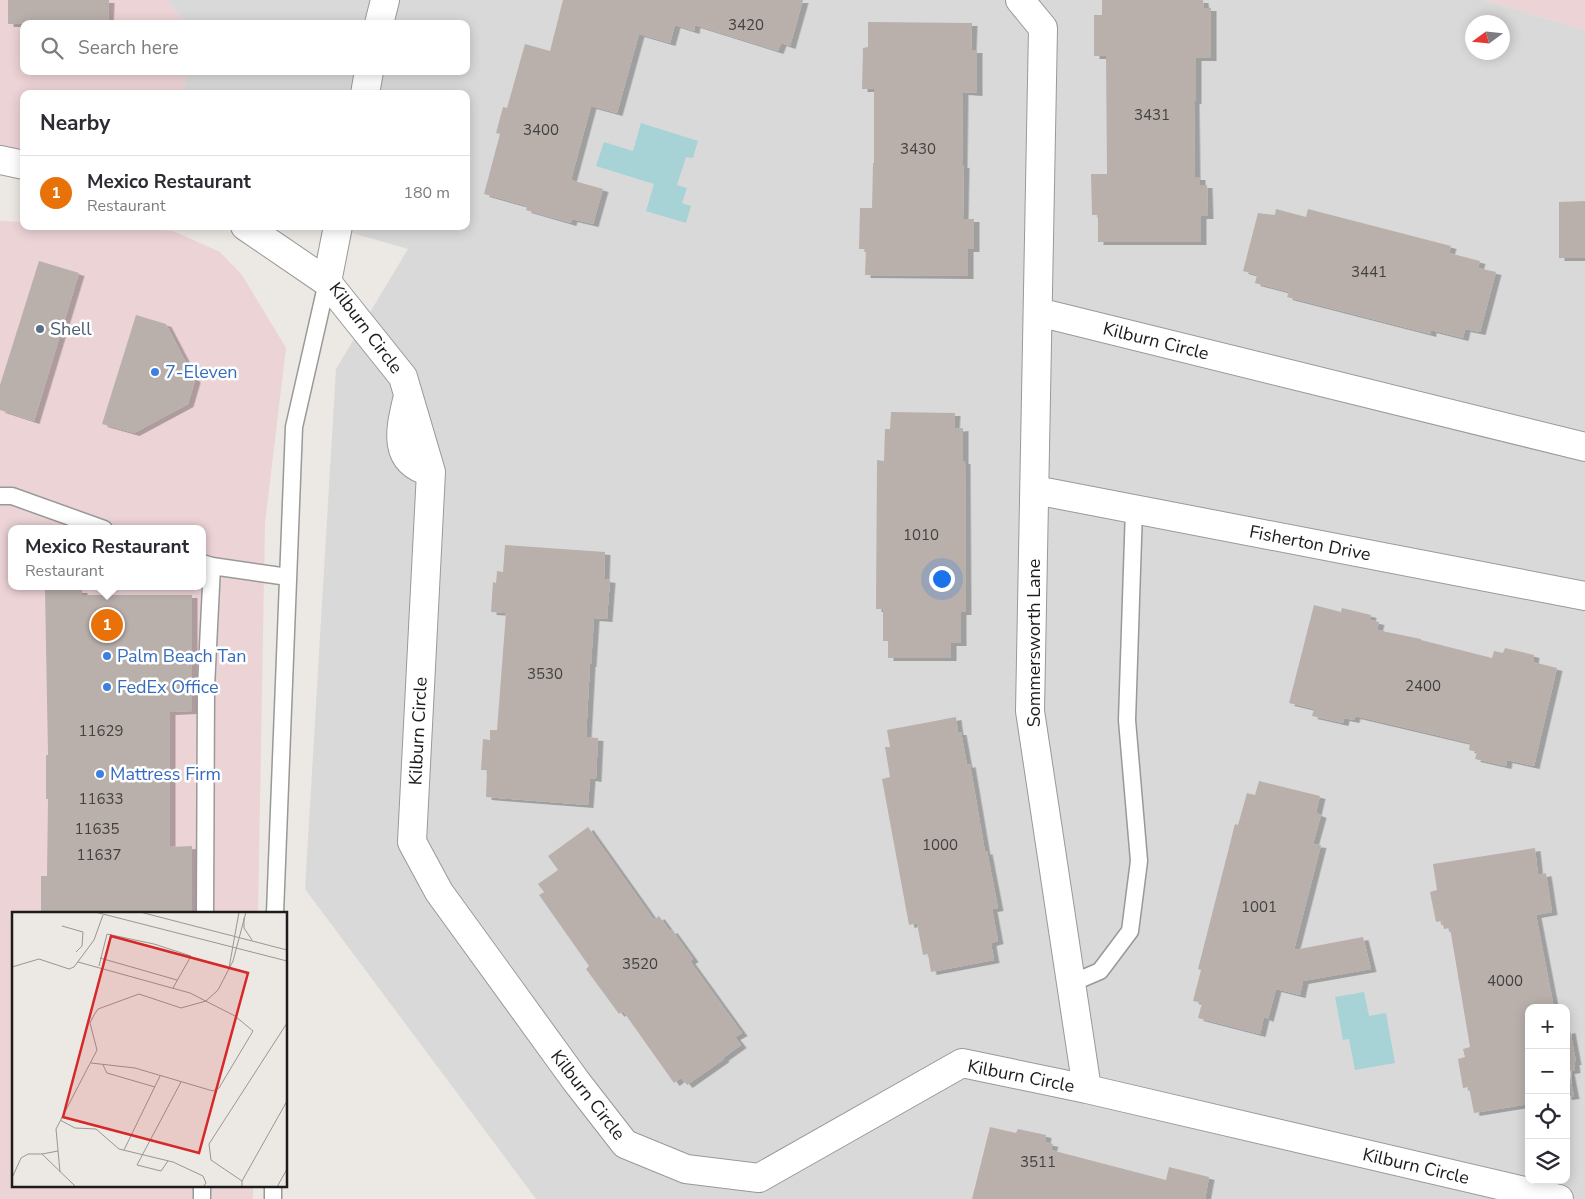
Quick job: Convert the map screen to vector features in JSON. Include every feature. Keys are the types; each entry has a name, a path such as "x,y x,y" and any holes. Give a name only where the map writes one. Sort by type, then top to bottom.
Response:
{"street":[{"path":"380,20 385,0"},
{"path":"1020,0 1043,28 1038,312"},
{"path":"366,90 368,75"},
{"path":"251,230 327,282"},
{"name":"Kilburn Circle","path":"337,230 327,282 403,377 408,394 401,425 401,444 406,456 420,469 431,472 412,842 439,892 576,1082 625,1144 686,1169 759,1178 962,1063 1086,1089 1559,1199"},
{"name":"Kilburn Circle","path":"1038,312 1585,447"},
{"name":"Sommersworth Lane","path":"1038,312 1030,711 1072,983 1086,1089"},
{"name":"Fisherton Drive","path":"1035,490 1585,596"}],"lane":[{"path":"276,912 294,427 327,282"},
{"path":"0,496 12,496 93,525"},
{"path":"1072,983 1100,971 1130,931 1139,861 1127,720 1134,509"},
{"path":"205,912 207,564 288,577"},
{"path":"202,1186 202,1199"},
{"path":"273,1186 273,1199"}],"shaded area":[{"path":"0,0 167,0 183,20 20,20 20,75 187,75 184,90 20,90 20,150 0,146"},
{"path":"167,0 1484,0 1585,30 1585,1199 536,1199 305,889 336,369 408,249 342,230 470,230 470,90 184,90 187,75 470,75 470,20 183,20"},
{"path":"1484,0 1585,0 1585,30"},
{"path":"0,221 20,222 20,230 173,231 220,252 242,275 286,348 265,523 258,912 12,912 12,1186 253,1186 253,1199 0,1199"}],"water":[{"path":"641,123 698,141 693,158 686,157 677,185 687,188 682,203 691,206 686,223 646,211 654,184 596,166 604,142 633,151"},
{"path":"1364,992 1369,1016 1386,1013 1395,1063 1355,1070 1349,1039 1343,1040 1335,997"}],"building":[{"path":"8,0 109,0 108,20 20,20 20,24 8,24"},
{"path":"563,0 803,0 790,46 781,43 778,51 695,25 694,31 675,25 670,43 639,34 617,113 591,106 571,180 603,189 593,224 572,219 571,223 526,210 527,206 484,194 500,134 496,133 503,107 507,108 525,44 550,51"},
{"path":"1102,0 1203,0 1204,8 1211,8 1211,58 1196,58 1196,101 1194,101 1195,177 1200,177 1200,185 1207,185 1208,216 1201,216 1201,242 1098,242 1098,215 1092,215 1091,174 1107,174 1106,56 1094,56 1094,15 1102,15"},
{"path":"868,22 972,23 971,50 977,50 977,93 963,92 963,219 974,219 974,249 968,249 968,276 865,275 866,249 859,249 860,208 872,208 874,163 874,89 862,89 863,48 868,47"},
{"path":"1585,201 1585,258 1559,258 1559,202"},
{"path":"1276,209 1306,217 1308,209 1451,246 1449,253 1480,261 1478,268 1496,272 1480,332 1465,329 1463,338 1431,330 1431,334 1287,297 1289,292 1255,283 1257,275 1243,271 1258,213 1275,215"},
{"name":"Shell","path":"39,261 79,273 34,421 0,410 0,385"},
{"name":"7-Eleven","path":"136,315 166,324 195,380 188,404 134,433 102,424"},
{"path":"891,412 955,413 954,429 963,428 966,612 961,612 961,643 951,643 951,658 888,658 888,641 883,641 883,609 876,609 877,460 884,461 885,429 890,429"},
{"path":"505,545 605,552 604,579 610,580 607,619 594,618 590,664 586,737 598,738 596,779 590,778 588,805 486,797 487,770 481,770 483,739 490,740 490,730 497,730 506,613 491,612 493,582 496,583 497,571 503,572"},
{"path":"45,590 82,590 82,595 192,595 192,711 170,712 170,847 192,846 192,912 41,912 41,876 47,876 48,799 46,799 46,755 48,755"},
{"path":"1314,605 1341,612 1342,608 1371,615 1370,620 1379,622 1377,630 1421,639 1492,658 1494,651 1503,653 1505,648 1534,655 1533,662 1557,668 1534,766 1507,760 1506,766 1475,759 1477,752 1469,750 1470,743 1355,716 1354,720 1344,718 1343,723 1312,716 1314,709 1289,703"},
{"path":"956,717 958,732 961,732 967,765 970,764 985,852 987,851 998,908 992,909 998,941 991,943 994,960 931,972 928,954 923,955 917,923 909,925 882,779 890,777 885,747 890,747 887,730"},
{"path":"1259,781 1320,796 1316,813 1321,815 1313,844 1321,845 1294,950 1363,937 1371,969 1303,981 1300,995 1276,989 1268,1019 1264,1017 1260,1034 1198,1018 1202,1003 1193,1001 1201,970 1198,969 1235,824 1238,825 1247,793 1255,795"},
{"path":"588,827 654,920 659,916 670,931 672,930 693,959 690,961 742,1033 735,1037 741,1045 687,1085 681,1078 674,1083 623,1011 619,1014 586,969 589,966 539,895 544,892 538,884 558,870 548,856"},
{"path":"1535,848 1538,875 1546,873 1552,912 1536,915 1553,1004 1525,1004 1525,1105 1474,1113 1469,1087 1463,1088 1458,1059 1465,1057 1463,1049 1470,1047 1450,928 1444,929 1442,921 1436,922 1430,892 1437,890 1433,864"},
{"path":"1570,1030 1576,1062 1574,1062 1575,1070 1570,1071"},
{"path":"1570,1076 1574,1096 1570,1096"},
{"path":"990,1127 1016,1133 1018,1129 1046,1135 1045,1142 1053,1144 1051,1150 1166,1180 1169,1167 1209,1177 1205,1199 972,1199"}],"place":[{"name":"Shell","path":"40,329"},
{"name":"7-Eleven","path":"155,372"},
{"name":"Mexico Restaurant","path":"107,625"},
{"name":"Palm Beach Tan","path":"107,656"},
{"name":"FedEx Office","path":"107,687"},
{"name":"Mattress Firm","path":"100,774"}]}
